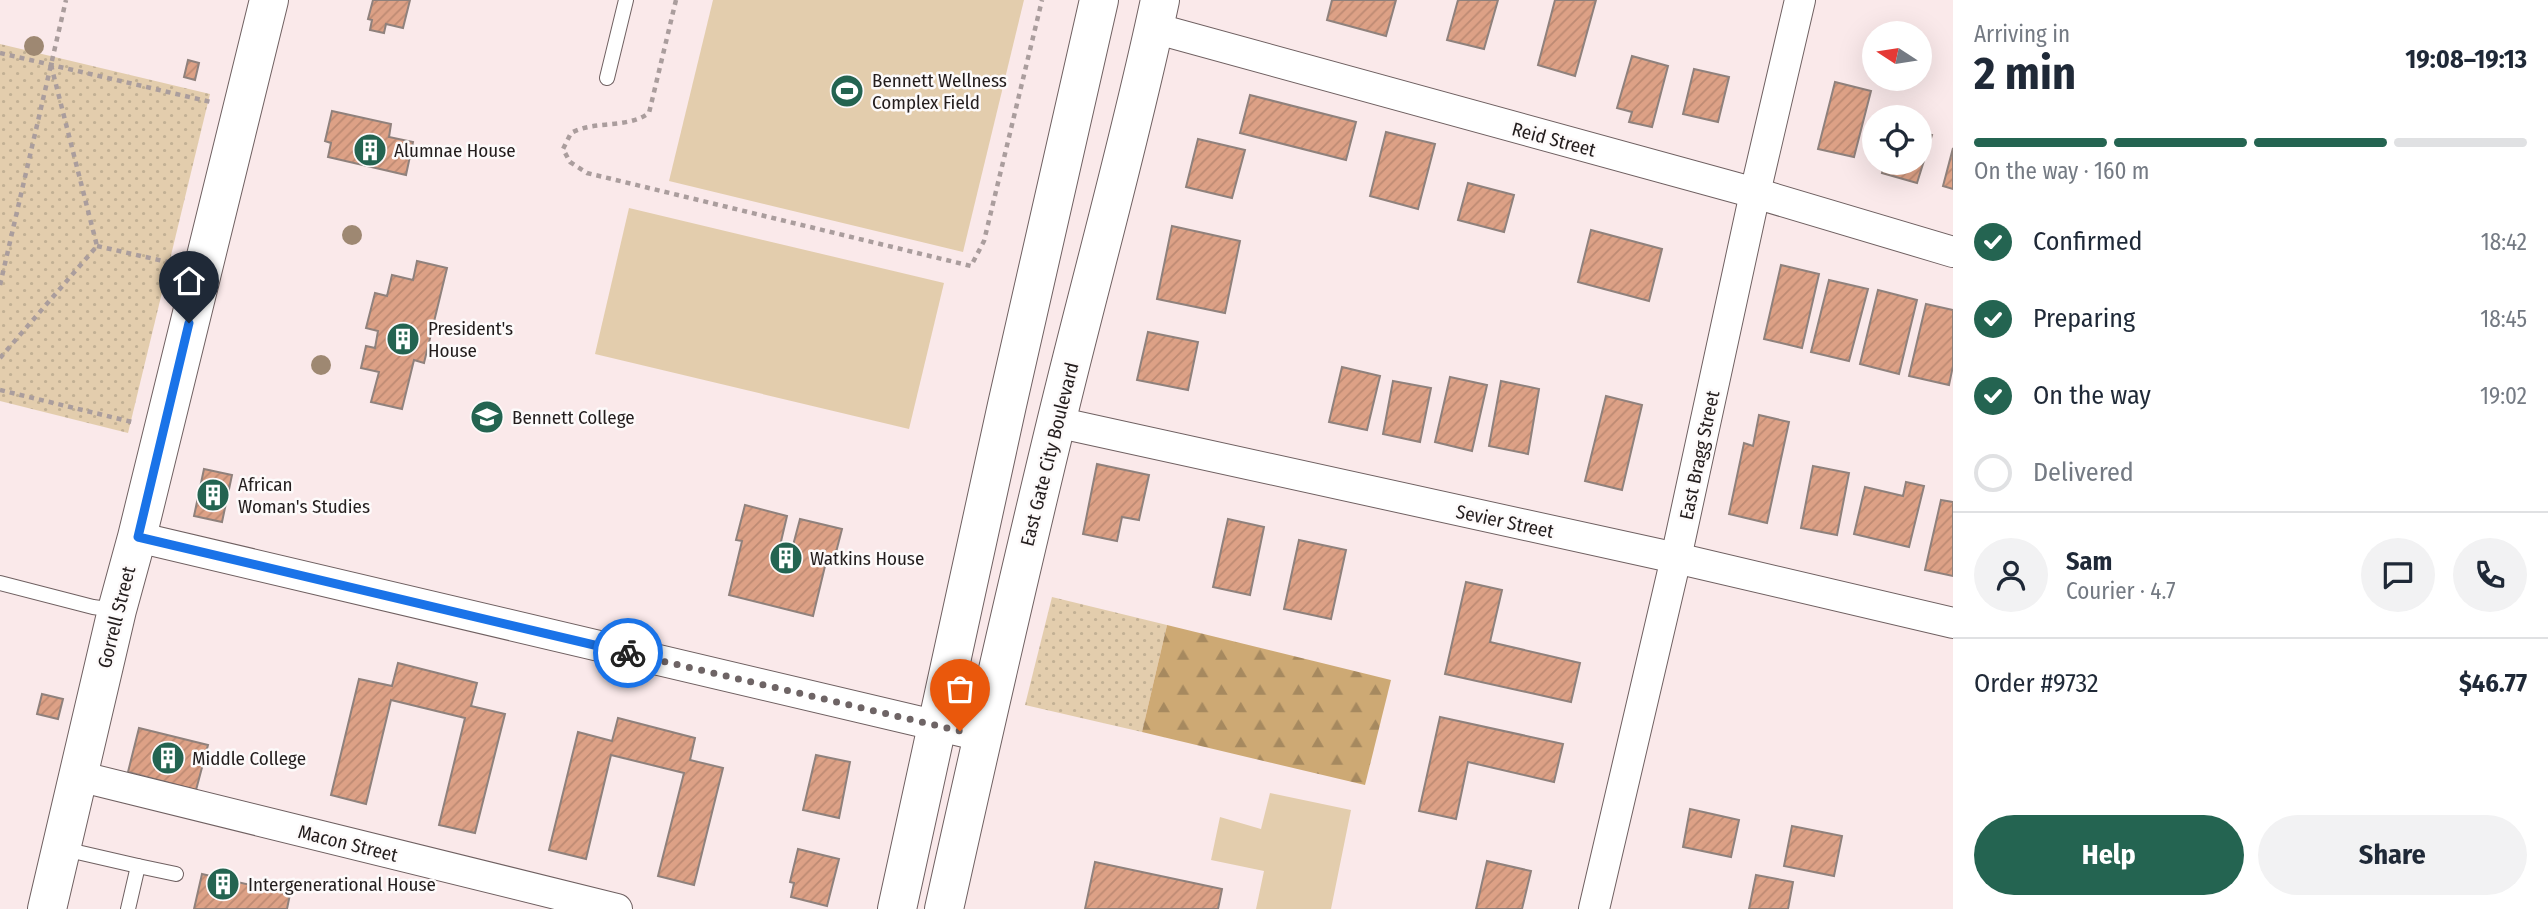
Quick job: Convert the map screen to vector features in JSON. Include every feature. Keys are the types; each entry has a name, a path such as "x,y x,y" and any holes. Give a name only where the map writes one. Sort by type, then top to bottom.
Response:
{"main road":[{"name":"Gorrell Street","path":"47,909 117,610 138,537 268,0"},
{"path":"897,909 1099,0"},
{"name":"East Gate City Boulevard","path":"944,909 981,736 1157,14"}],"street":[{"name":"East Bragg Street","path":"1594,909 1676,558 1800,0"},
{"name":"Reid Street","path":"1157,14 1953,252"},
{"name":"Sevier Street","path":"1056,422 1676,558 1953,623"},
{"path":"138,537 981,736"},
{"name":"Macon Street","path":"78,776 617,909"}],"lane":[{"path":"607,78 626,0"},
{"path":"0,583 93,607 117,610"},
{"path":"61,848 176,874"},
{"path":"128,909 138,866"}],"path":[{"path":"0,285 66,0"},
{"path":"676,0 649,113 642,119 578,129 571,133 563,149 570,162 587,173 971,267 984,241 1042,0"},
{"path":"0,53 217,104"},
{"path":"51,65 97,246"},
{"path":"97,246 179,265"},
{"path":"0,358 97,246"},
{"path":"0,390 163,429"}],"shaded area":[{"name":"Bennett Wellness Complex Field","path":"713,0 1024,0 963,252 669,181"},
{"path":"0,44 210,94 128,433 0,401"},
{"path":"629,208 944,283 909,429 595,354"},
{"path":"1052,597 1167,625 1142,732 1025,705"},
{"path":"1270,793 1351,810 1331,909 1256,909 1264,871 1211,860 1220,817 1261,829"}],"green space":[{"path":"1167,625 1391,680 1365,785 1142,732"}],"building":[{"path":"373,0 410,0 403,28 386,24 384,33 370,30 372,20 368,19"},
{"path":"1332,0 1396,0 1386,36 1327,20"},
{"path":"1458,0 1498,0 1484,49 1447,40"},
{"path":"1555,0 1596,0 1575,76 1538,65"},
{"path":"1632,56 1668,66 1652,127 1629,122 1632,112 1617,108"},
{"path":"188,60 199,63 195,80 184,77"},
{"path":"1694,69 1729,77 1718,122 1683,114"},
{"path":"1835,82 1862,89 1862,91 1871,91 1867,105 1862,105 1862,126 1854,157 1818,149"},
{"path":"1250,95 1356,122 1346,160 1240,133"},
{"name":"Alumnae House","path":"332,111 391,124 389,137 413,142 406,175 328,157 331,143 325,141"},
{"path":"1386,132 1435,144 1418,209 1370,196"},
{"path":"1198,139 1245,150 1232,198 1186,187"},
{"path":"1953,148 1953,189 1943,186"},
{"path":"1889,175 1920,175 1917,183"},
{"path":"1468,183 1514,195 1504,232 1458,220"},
{"path":"1172,226 1240,241 1225,313 1157,299"},
{"path":"1591,230 1662,249 1649,301 1578,282"},
{"name":"President's House","path":"417,261 447,268 424,363 414,360 402,409 371,402 379,372 361,368 366,346 375,348 378,331 366,328 375,293 387,296 392,275 413,280"},
{"path":"1781,265 1819,274 1802,348 1764,339"},
{"path":"1829,280 1868,289 1849,361 1811,352"},
{"path":"1878,290 1917,300 1899,374 1860,364"},
{"path":"1926,304 1953,310 1953,366 1949,385 1909,376"},
{"path":"1148,332 1198,342 1188,390 1137,380"},
{"path":"1342,367 1380,376 1367,430 1329,422"},
{"path":"1450,377 1487,385 1472,451 1435,442"},
{"path":"1393,381 1431,388 1420,442 1383,434"},
{"path":"1501,381 1539,389 1528,454 1489,446"},
{"path":"1606,396 1642,405 1622,490 1585,481"},
{"path":"1759,415 1789,422 1767,523 1729,514 1744,443 1753,446"},
{"path":"1097,464 1149,475 1139,520 1122,517 1117,541 1083,534"},
{"path":"1813,466 1849,473 1837,535 1801,528"},
{"name":"African Woman's Studies","path":"204,469 232,475 222,522 194,516"},
{"path":"1906,482 1924,486 1909,547 1854,534 1865,487 1903,496"},
{"path":"1941,500 1953,502 1953,576 1925,570"},
{"name":"Watkins House","path":"745,505 787,516 779,550 791,553 800,519 842,529 833,564 826,562 813,616 729,595 742,541 736,540"},
{"path":"1228,519 1264,527 1250,595 1213,587"},
{"path":"1299,540 1346,550 1331,619 1284,609"},
{"path":"1466,582 1502,590 1490,642 1580,663 1571,702 1445,674"},
{"path":"398,663 477,683 471,706 505,714 475,833 439,825 465,718 391,700 366,804 331,795 359,679 392,686"},
{"path":"42,694 63,699 58,719 37,714"},
{"path":"1440,717 1563,744 1554,782 1468,762 1456,819 1419,811"},
{"path":"618,718 695,738 690,760 723,768 694,885 658,876 684,773 611,755 586,859 549,850 578,732 612,741"},
{"name":"Middle College","path":"139,728 208,745 196,790 128,772"},
{"path":"816,755 850,762 839,818 803,810"},
{"path":"1690,809 1739,820 1731,857 1683,847"},
{"path":"1792,826 1842,836 1834,876 1784,866"},
{"path":"798,849 839,859 827,906 791,897 794,883 790,882"},
{"path":"1487,861 1531,871 1522,909 1476,909"},
{"path":"1095,862 1222,889 1218,909 1085,909"},
{"name":"Intergenerational House","path":"202,874 290,894 287,909 194,909"},
{"path":"1756,875 1793,882 1788,909 1749,909"}],"way so far":[{"path":"628,653 960,731"}],"place":[{"name":"Bennett Wellness Complex Field","path":"847,91"},
{"name":"Alumnae House","path":"370,150"},
{"name":"President's House","path":"403,339"},
{"name":"Bennett College","path":"487,417"},
{"name":"African Woman's Studies","path":"213,495"},
{"name":"Watkins House","path":"786,558"},
{"name":"Middle College","path":"168,758"},
{"name":"Intergenerational House","path":"223,884"}],"route":[{"path":"189,323 138,537 628,653"}]}
